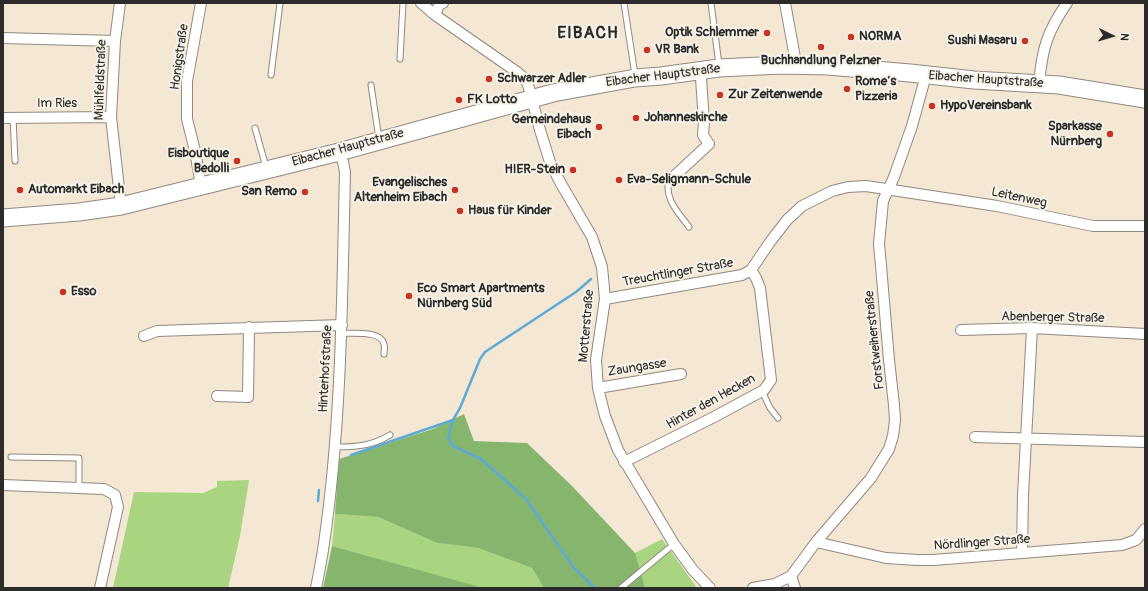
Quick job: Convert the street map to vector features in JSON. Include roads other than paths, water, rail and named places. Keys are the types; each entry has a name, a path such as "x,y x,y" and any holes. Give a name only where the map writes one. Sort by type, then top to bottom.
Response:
{"main road":[{"name":"Eibacher Hauptstraße","path":"3,218 80,212 121,206 339,152 532,98 574,88 635,78 719,68 796,65 859,69 981,81 1066,86 1145,99"}],"street":[{"name":"Mühlfeldstraße","path":"120,3 115,41 110,117 121,206"},
{"name":"Honigstraße","path":"200,186 195,151 187,119 187,81 201,3"},
{"name":"Motterstraße","path":"421,3 526,80 550,162 592,237 602,267 605,299 596,360 598,388 605,416 615,444 624,462 674,544 693,570 710,588"},
{"path":"786,3 796,65"},
{"path":"1039,84 1043,48 1050,31 1067,3"},
{"path":"434,14 440,4"},
{"path":"3,38 115,41"},
{"path":"669,181 709,144 703,135 704,122 700,70"},
{"name":"Forstweiherstraße","path":"753,588 775,584 791,576 816,542 871,478 889,449 893,436 895,420 880,244 883,201 894,177 912,126 926,75"},
{"name":"Im Ries","path":"3,118 110,117"},
{"name":"Hinterhofstraße","path":"316,588 324,545 335,447 341,329 345,172 339,152"},
{"name":"Treuchtlinger Straße","path":"605,299 742,275 751,270 787,220 802,206 832,191 848,187 866,186 888,190"},
{"name":"Leitenweg","path":"888,190 997,206 1093,226 1145,226"},
{"name":"Hinter den Hecken","path":"624,462 764,390 771,380 760,288 751,270"},
{"path":"144,336 157,331 249,327 341,329"},
{"path":"217,396 248,397 249,327"},
{"path":"1022,554 1032,328"},
{"name":"Abenberger Straße","path":"961,330 1032,328 1145,334"},
{"name":"Zaungasse","path":"598,388 681,374"},
{"path":"975,438 1145,442"},
{"path":"3,485 104,489 115,495 118,507 100,588"},
{"name":"Nördlinger Straße","path":"816,542 886,558 933,560 1122,545 1136,540 1145,529"},
{"path":"791,576 795,588"}],"lane":[{"path":"271,75 280,3"},
{"path":"400,59 403,3"},
{"path":"624,3 635,78"},
{"path":"711,3 719,68"},
{"path":"371,85 380,140"},
{"path":"14,117 15,162"},
{"path":"256,128 267,169"},
{"path":"669,181 667,186 669,198 689,226"},
{"path":"341,329 378,336 382,339 384,344 384,354"},
{"path":"762,391 770,408 778,418"},
{"path":"335,447 359,447 379,440 390,434"},
{"path":"11,457 79,458 79,488"},
{"path":"621,588 674,544"}],"waterway":[{"path":"591,279 576,292 485,352 480,359 460,408 453,420 448,439 453,446 481,459 526,499 574,568 595,588"},
{"path":"351,455 453,420"},
{"path":"318,501 319,490"}],"place":[{"name":"Optik Schlemmer","path":"767,33"},
{"name":"NORMA","path":"851,37"},
{"name":"Sushi Masaru","path":"1025,41"},
{"name":"Buchhandlung Pelzner","path":"821,47"},
{"name":"VR Bank","path":"647,50"},
{"name":"Schwarzer Adler","path":"489,79"},
{"name":"Rome‘s Pizzeria","path":"847,89"},
{"name":"Zur Zeitenwende","path":"720,95"},
{"name":"FK Lotto","path":"459,100"},
{"name":"HypoVereinsbank","path":"932,106"},
{"name":"Johanneskirche","path":"636,118"},
{"name":"Gemeindehaus Eibach","path":"599,127"},
{"name":"Sparkasse Nürnberg","path":"1110,134"},
{"name":"Eisboutique Bedolli","path":"237,161"},
{"name":"HIER-Stein","path":"573,170"},
{"name":"Eva-Seligmann-Schule","path":"619,180"},
{"name":"Automarkt Eibach","path":"20,190"},
{"name":"Evangelisches Altenheim Eibach","path":"455,190"},
{"name":"San Remo","path":"305,192"},
{"name":"Haus für Kinder","path":"460,211"},
{"name":"Esso","path":"63,292"},
{"name":"Eco Smart Apartments Nürnberg Süd","path":"409,296"}],"district":[{"name":"EIBACH","path":"588,34"}]}
